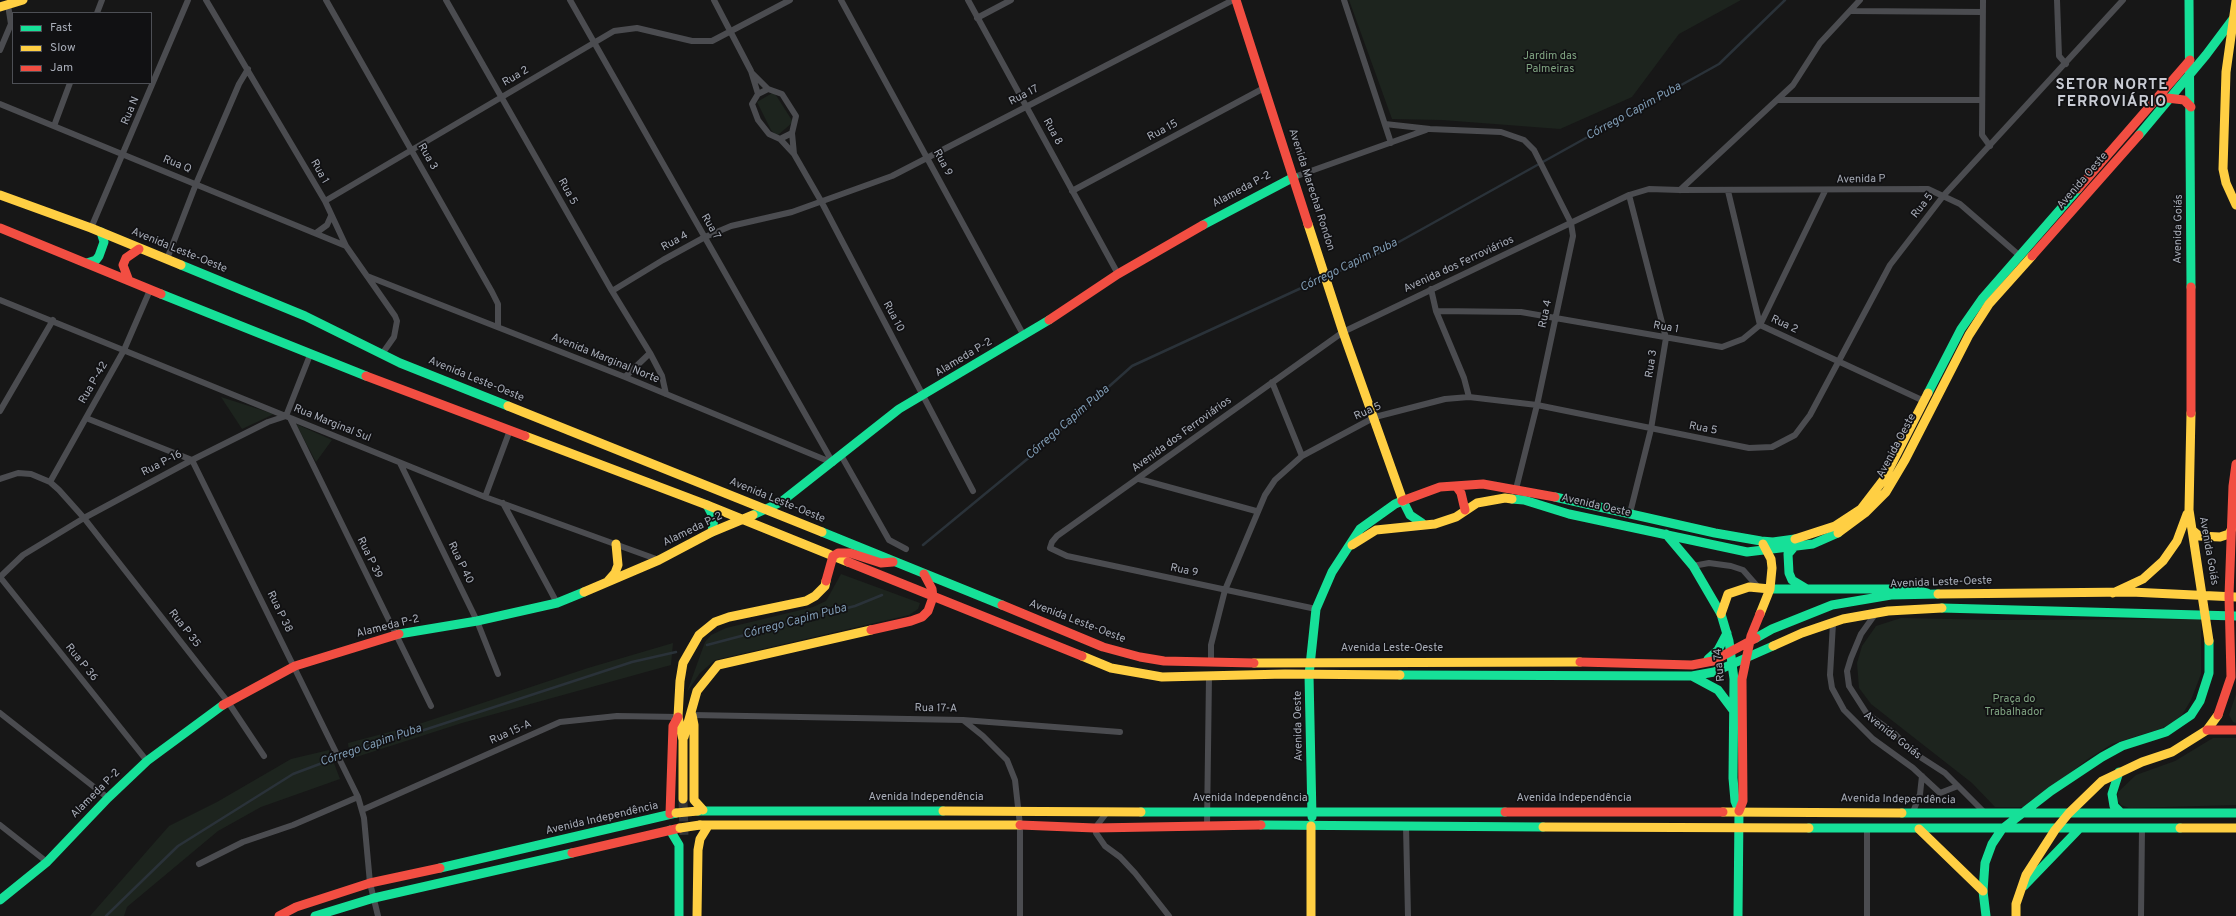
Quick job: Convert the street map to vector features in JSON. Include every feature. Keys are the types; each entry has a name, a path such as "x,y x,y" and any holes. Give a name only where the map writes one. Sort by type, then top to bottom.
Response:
{"main road":[{"path":"4,6 23,0"},
{"name":"Avenida Marechal Rondon","path":"1235,0 1344,332 1375,417 1403,501 1410,516 1422,523"},
{"name":"Avenida Goiás","path":"1986,916 1983,891 1985,863 1992,844 2002,829 2020,814 2122,746 2166,732 2179,725 2191,714 2200,701 2209,673 2210,656 2203,584 2189,510 2192,428 2190,228 2191,107 2189,74 2189,0"},
{"path":"2236,1 2235,17 2226,72 2223,169 2226,183 2236,205"},
{"name":"Avenida Oeste","path":"1350,546 1376,530 1422,523 1435,524 1456,517 1477,503 1505,498 1524,500 1569,514 1666,534 1731,550 1747,552 1814,544 1839,532 1865,513 1886,492 1896,477 1949,371 1979,317 2097,184 2235,17"},
{"name":"Avenida Oeste","path":"1311,916 1312,811 1309,675 1316,609 1332,572 1360,530 1395,504 1440,487 1483,484 1516,489 1715,533 1761,541 1773,542 1813,534 1835,526 1861,509 1888,474 1924,401 1972,312 2190,60"},
{"path":"2167,98 2184,100 2191,107"},
{"name":"Alameda P-2","path":"0,900 47,862 108,798 147,761 228,702 295,666 396,635 477,621 557,603 659,560 712,532 767,509 781,502 842,457 899,409 1024,336 1118,274 1184,235 1294,176"},
{"name":"Avenida Leste-Oeste","path":"0,195 91,228 139,249 167,259 305,316 407,366 767,509 1103,647 1152,659 1211,663 1537,661 1692,665 1713,661 1750,640 1832,605 1891,595 1927,593 2113,593 2233,597"},
{"path":"1,230 86,263 310,355 707,505 1111,668 1162,677 1309,675 1692,676 1714,672 1745,657 1833,623 1876,613 1920,608 2233,615"},
{"path":"86,263 96,260 99,256 104,242 101,232"},
{"path":"129,281 124,272 126,258 139,249"},
{"name":"Avenida Goiás","path":"2016,916 2016,904 2026,875 2055,830 2069,813 2102,781 2142,762 2172,752 2207,730 2218,715 2231,677 2233,597 2231,566 2233,486 2236,464"},
{"path":"1456,486 1461,492 1465,510"},
{"path":"707,505 714,518 712,532"},
{"path":"2113,593 2143,579 2164,561 2177,541 2189,510"},
{"path":"2192,530 2199,536 2220,537 2229,534 2233,526"},
{"name":"Rua 74","path":"1666,534 1693,566 1721,614 1727,631 1731,650 1734,711 1733,778 1735,801 1739,811"},
{"name":"Rua 74","path":"1738,916 1739,811 1743,801 1742,679 1745,657 1750,640 1770,589 1772,568 1767,550 1761,541"},
{"path":"607,583 616,573 618,565 616,544"},
{"path":"1794,547 1788,554 1789,573 1792,580 1808,590"},
{"path":"833,556 843,552 881,563 894,562"},
{"path":"683,799 683,740 678,717 683,663 699,635 715,622 729,617 806,601 815,596 826,586 833,556"},
{"path":"2231,566 2236,574"},
{"path":"683,740 692,714 697,691 706,677 718,665 911,621 922,617 928,611 932,597 932,589 924,574"},
{"path":"1721,614 1728,594 1739,590 1758,587 1770,589 1808,590 1908,589 1927,593"},
{"path":"1692,665 1712,656 1723,644 1727,631"},
{"path":"1692,676 1718,690 1734,711"},
{"path":"692,714 694,725 694,800 700,810"},
{"path":"673,813 673,726 678,717"},
{"path":"2207,730 2236,730"},
{"path":"2119,772 2112,794 2114,806 2121,813"},
{"name":"Avenida Independência","path":"279,916 311,902 370,882 492,857 673,813 700,810 1739,811 2020,814 2236,813"},
{"path":"868,810 868,826"},
{"path":"697,916 698,850 704,825"},
{"path":"315,916 374,898 670,830 704,825 1020,825 1095,828 1207,825 2055,830 2236,828"},
{"path":"1918,829 1983,891"},
{"path":"2020,890 2079,829"},
{"path":"670,830 679,845 679,916"},
{"path":"684,837 684,916"},
{"path":"492,857 495,870"}],"street":[{"path":"97,12 102,0"},
{"name":"Rua N","path":"91,228 124,154 188,0"},
{"name":"Rua 1","path":"206,0 325,202 346,246 397,321 394,337 382,354"},
{"name":"Rua 3","path":"326,0 492,292 498,304 498,327"},
{"name":"Rua 5","path":"446,0 612,291 650,353 662,376 666,394"},
{"name":"Rua 7","path":"570,0 834,463"},
{"path":"714,0 751,72 758,94"},
{"name":"Rua 2","path":"325,202 614,31 637,28 692,41 712,41 730,30 790,0"},
{"name":"Rua 9","path":"841,0 1024,336"},
{"name":"Rua 8","path":"968,0 1118,274"},
{"path":"977,18 1011,0"},
{"name":"Rua 17","path":"821,201 892,176 1235,0"},
{"path":"1344,0 1391,143"},
{"path":"1680,190 1793,86 1820,43 1852,11 1860,0"},
{"path":"1983,0 1982,135 1990,146"},
{"path":"2057,0 2060,56 2066,64"},
{"name":"Rua 5","path":"1211,663 1211,645 1225,590 1256,511 1275,480 1302,456 1375,417 1445,399 1468,396 1537,405 1749,448 1772,447 1795,435 1810,415 1890,265 1944,195 2066,64 2123,0"},
{"path":"0,50 11,24 4,6"},
{"path":"1852,11 1983,12"},
{"path":"167,259 196,184 239,84 248,69"},
{"path":"751,72 768,89 782,94 796,116 792,133 780,139 768,134 758,120 752,104 758,94 768,89"},
{"path":"54,126 70,84"},
{"name":"Rua 15","path":"1072,191 1264,88"},
{"path":"1778,100 1982,100"},
{"name":"Rua Q","path":"0,104 346,246"},
{"path":"1385,124 1430,129"},
{"name":"Rua 4","path":"1430,129 1501,132 1524,140 1534,150 1571,223 1573,236 1537,405 1516,489"},
{"name":"Alameda P-2","path":"1294,176 1391,143 1407,135 1430,129"},
{"name":"Rua 10","path":"792,133 794,154"},
{"name":"Rua 10","path":"780,139 794,154 821,201 973,491"},
{"name":"Avenida dos Ferroviários","path":"1050,548 1052,542 1057,536 1344,332 1629,195 1649,189 1680,190"},
{"name":"Avenida P","path":"1680,190 1825,191 1928,189 1944,195 1960,204 2020,256"},
{"name":"Rua 2","path":"1728,191 1760,325 1924,401"},
{"name":"Rua 1","path":"1436,310 1494,310 1556,318 1722,347 1743,339 1760,325 1825,191"},
{"name":"Rua 3","path":"1629,195 1666,338 1651,429 1630,513"},
{"name":"Rua 4","path":"612,291 705,237 731,226 792,212 821,201"},
{"path":"316,233 327,225 331,216"},
{"name":"Avenida Marginal Norte","path":"367,276 625,377 834,463"},
{"path":"1432,289 1436,310 1464,378 1468,396"},
{"name":"Rua P-42","path":"50,482 124,350 150,290"},
{"name":"Rua Marginal Sul","path":"0,300 53,320 485,497 659,560"},
{"path":"0,411 53,320"},
{"path":"625,377 650,353"},
{"path":"288,417 310,355"},
{"path":"1272,382 1302,456"},
{"name":"Rua P-16","path":"0,577 23,555 84,518 192,460 268,422 288,417"},
{"name":"Rua P 39","path":"288,417 431,706"},
{"path":"86,418 192,460"},
{"path":"485,497 510,430"},
{"path":"842,457 889,540 906,549"},
{"name":"Rua P 38","path":"192,460 295,666 358,797 362,810 370,882 378,916"},
{"name":"Rua P 40","path":"400,463 477,621 498,674"},
{"path":"0,479 18,473 31,474 50,482"},
{"path":"1139,479 1256,511"},
{"name":"Rua P 35","path":"50,482 84,518 228,702 264,756"},
{"path":"503,503 557,603"},
{"name":"Rua 9","path":"1050,548 1054,552 1067,556 1316,609"},
{"path":"1693,566 1709,563 1732,566 1742,570 1758,587"},
{"name":"Rua P 36","path":"0,577 147,761"},
{"path":"1876,613 1861,634 1851,658 1847,671 1849,686 1867,714 1894,733 1914,753 1945,773 1985,813"},
{"name":"Avenida Goiás","path":"1833,623 1830,676 1832,688 1836,698 1855,724 1922,776 1940,793 1958,786"},
{"path":"1207,825 1209,676"},
{"path":"0,713 108,798"},
{"name":"Rua 17-A","path":"692,714 963,720 983,736 1011,767 1016,780 1020,825 1020,916"},
{"name":"Rua 15-A","path":"362,810 560,722 617,716 678,717"},
{"path":"963,720 1120,732"},
{"path":"1914,812 1920,794 1922,776"},
{"path":"199,864 243,842 293,825 358,797"},
{"path":"1108,811 1095,828 1096,833 1105,846 1120,857 1135,873 1169,916"},
{"path":"0,825 47,862"},
{"path":"1406,826 1408,916"},
{"path":"1867,828 1868,916"},
{"path":"2141,916 2142,828"}],"green space":[{"name":"Jardim das Palmeiras","path":"1349,0 1741,0 1679,34 1632,97 1560,129 1442,120 1392,119"},
{"path":"774,92 793,122 777,136 771,130 757,102"},
{"path":"221,397 274,414 242,429"},
{"path":"296,424 332,440 316,462"},
{"path":"841,574 920,603 918,609 909,615 715,660 700,673 687,692 705,642 711,635 726,628 813,607 826,601"},
{"name":"Praça do Trabalhador","path":"1901,618 1999,620 2201,619 2201,674 2191,700 2182,715 2173,722 2163,728 2112,744 2088,759 2027,807 1995,807 1972,783 1871,704 1859,688 1857,663 1862,646 1876,626"},
{"path":"673,643 671,665 462,723 350,759 348,743 416,725 588,668"},
{"path":"2236,694 2236,723 2233,722 2229,715"},
{"path":"2213,738 2236,738 2236,805 2129,808 2121,805 2117,800 2118,792 2136,775 2175,761"},
{"path":"329,750 340,779 261,807 218,831 127,907 124,916 90,916 169,826 217,802 291,759"}],"waterway":[{"name":"Córrego Capim Puba","path":"1328,276 1379,253 1719,64 1785,0"},
{"name":"Córrego Capim Puba","path":"923,545 1031,456 1132,366 1323,278"},
{"name":"Córrego Capim Puba","path":"707,645 855,606 882,595"},
{"name":"Córrego Capim Puba","path":"106,916 178,846 293,774 381,741 418,732 632,662 676,652"}],"tunnel":[{"path":"683,799 684,837"}],"traffic: fast":[{"path":"2189,0 2191,287"},
{"path":"2139,135 2206,55 2233,19"},
{"path":"1203,225 1294,177"},
{"path":"1928,393 1961,329 1982,299 2078,189"},
{"path":"87,263 96,260 99,256 104,242 101,232"},
{"path":"181,265 305,316 400,363 508,406"},
{"path":"161,294 366,376"},
{"path":"753,515 781,502 899,409 1049,320"},
{"path":"1555,497 1715,533 1773,542 1795,539"},
{"path":"1512,499 1524,500 1569,514 1747,552 1813,544 1838,533"},
{"path":"1312,817 1309,675 1316,609 1332,572 1360,529 1395,504 1402,501"},
{"path":"1403,501 1410,515 1422,523"},
{"path":"707,505 714,518 712,532"},
{"path":"822,532 1002,605"},
{"path":"1666,534 1693,566 1721,614 1729,641 1734,679 1733,778 1735,801 1739,811 1738,916"},
{"path":"1794,547 1788,554 1789,573 1792,580 1807,589"},
{"path":"1770,589 1909,589 1927,593"},
{"path":"399,634 477,621 557,603 584,592"},
{"path":"1756,638 1772,629 1832,605 1891,595 1938,594"},
{"path":"1942,608 2236,616"},
{"path":"1708,659 1718,650 1727,633"},
{"path":"1986,916 1983,891 1985,863 1992,844 2002,829 2051,791 2102,757 2122,746 2166,732 2191,715 2200,701 2209,673 2209,641"},
{"path":"1400,675 1692,676 1714,672 1773,646"},
{"path":"1692,676 1718,690 1733,710"},
{"path":"0,900 47,862 108,798 147,761 223,705"},
{"path":"2119,772 2112,794 2114,806 2121,813"},
{"path":"698,811 943,811"},
{"path":"1141,812 1505,812"},
{"path":"440,868 676,813"},
{"path":"1902,813 2236,813"},
{"path":"1261,825 1543,827"},
{"path":"1809,828 2180,828"},
{"path":"2024,886 2079,829"},
{"path":"670,830 679,845 679,916"},
{"path":"315,916 374,898 572,853"}],"traffic: slow":[{"path":"0,7 23,0"},
{"path":"2236,1 2226,72 2223,169 2226,183 2236,205"},
{"path":"0,195 91,228 181,265"},
{"path":"1308,224 1343,332 1403,501"},
{"path":"1838,533 1865,513 1886,492 1905,460 1969,335 1989,304 2032,256"},
{"path":"1795,539 1835,526 1861,509 1884,479 1928,393"},
{"path":"508,406 822,532"},
{"path":"2191,413 2189,510 2209,641"},
{"path":"525,436 707,505 848,562"},
{"path":"1352,545 1376,530 1435,524 1456,517 1477,503 1505,498 1512,499"},
{"path":"2113,593 2143,579 2163,561 2177,541 2187,514"},
{"path":"584,592 659,560 712,532 753,515"},
{"path":"2192,530 2199,536 2220,537 2229,534 2233,526"},
{"path":"608,581 615,573 618,565 616,544"},
{"path":"1760,614 1770,589 1772,568 1771,559 1763,544"},
{"path":"683,799 683,740 678,717 680,681 683,663 699,635 715,622 729,617 806,601 815,596 825,586 826,581"},
{"path":"1721,614 1728,594 1749,587 1770,589"},
{"path":"1938,594 2131,592 2236,597"},
{"path":"1773,646 1802,633 1843,619 1888,611 1942,608"},
{"path":"684,737 697,691 718,665 871,630"},
{"path":"1082,656 1111,668 1162,677 1285,674 1400,675"},
{"path":"1254,663 1580,662"},
{"path":"692,715 694,725 694,800 703,810"},
{"path":"2016,916 2016,904 2026,875 2055,830 2069,813 2102,781 2142,762 2172,752 2207,730 2218,715"},
{"path":"676,813 698,811"},
{"path":"943,811 1141,812"},
{"path":"1723,812 1902,813"},
{"path":"700,825 1020,825"},
{"path":"680,828 700,825"},
{"path":"697,916 698,850 700,839 708,826"},
{"path":"1311,826 1311,916"},
{"path":"1543,827 1809,828"},
{"path":"2180,828 2236,828"},
{"path":"1919,829 1983,891"}],"traffic: jam":[{"path":"1236,0 1308,224"},
{"path":"2078,189 2190,60"},
{"path":"2167,98 2184,100 2191,107"},
{"path":"2032,256 2139,135"},
{"path":"1049,320 1118,274 1203,225"},
{"path":"0,228 161,294"},
{"path":"129,281 123,265 126,258 139,249"},
{"path":"2191,287 2191,413"},
{"path":"366,376 525,436"},
{"path":"2218,715 2231,677 2229,596 2233,486 2236,464"},
{"path":"1402,501 1440,487 1483,484 1555,497"},
{"path":"1456,486 1461,493 1465,510"},
{"path":"826,581 833,556 838,553 850,553 881,563 893,562"},
{"path":"848,562 1082,656"},
{"path":"871,630 911,621 922,617 928,611 933,597 932,589 924,574"},
{"path":"1002,605 1103,647 1140,657 1164,661 1254,663"},
{"path":"1739,811 1743,801 1742,679 1751,636 1760,614"},
{"path":"223,705 295,666 399,634"},
{"path":"1580,662 1692,665 1713,661 1756,638"},
{"path":"670,814 673,726 678,717"},
{"path":"2207,730 2236,730"},
{"path":"1505,812 1723,812"},
{"path":"1020,825 1095,828 1261,825"},
{"path":"572,853 680,828"},
{"path":"279,916 296,907 370,883 440,868"}],"district":[{"name":"SETOR NORTE FERROVIÁRIO","path":"2112,94"}]}
